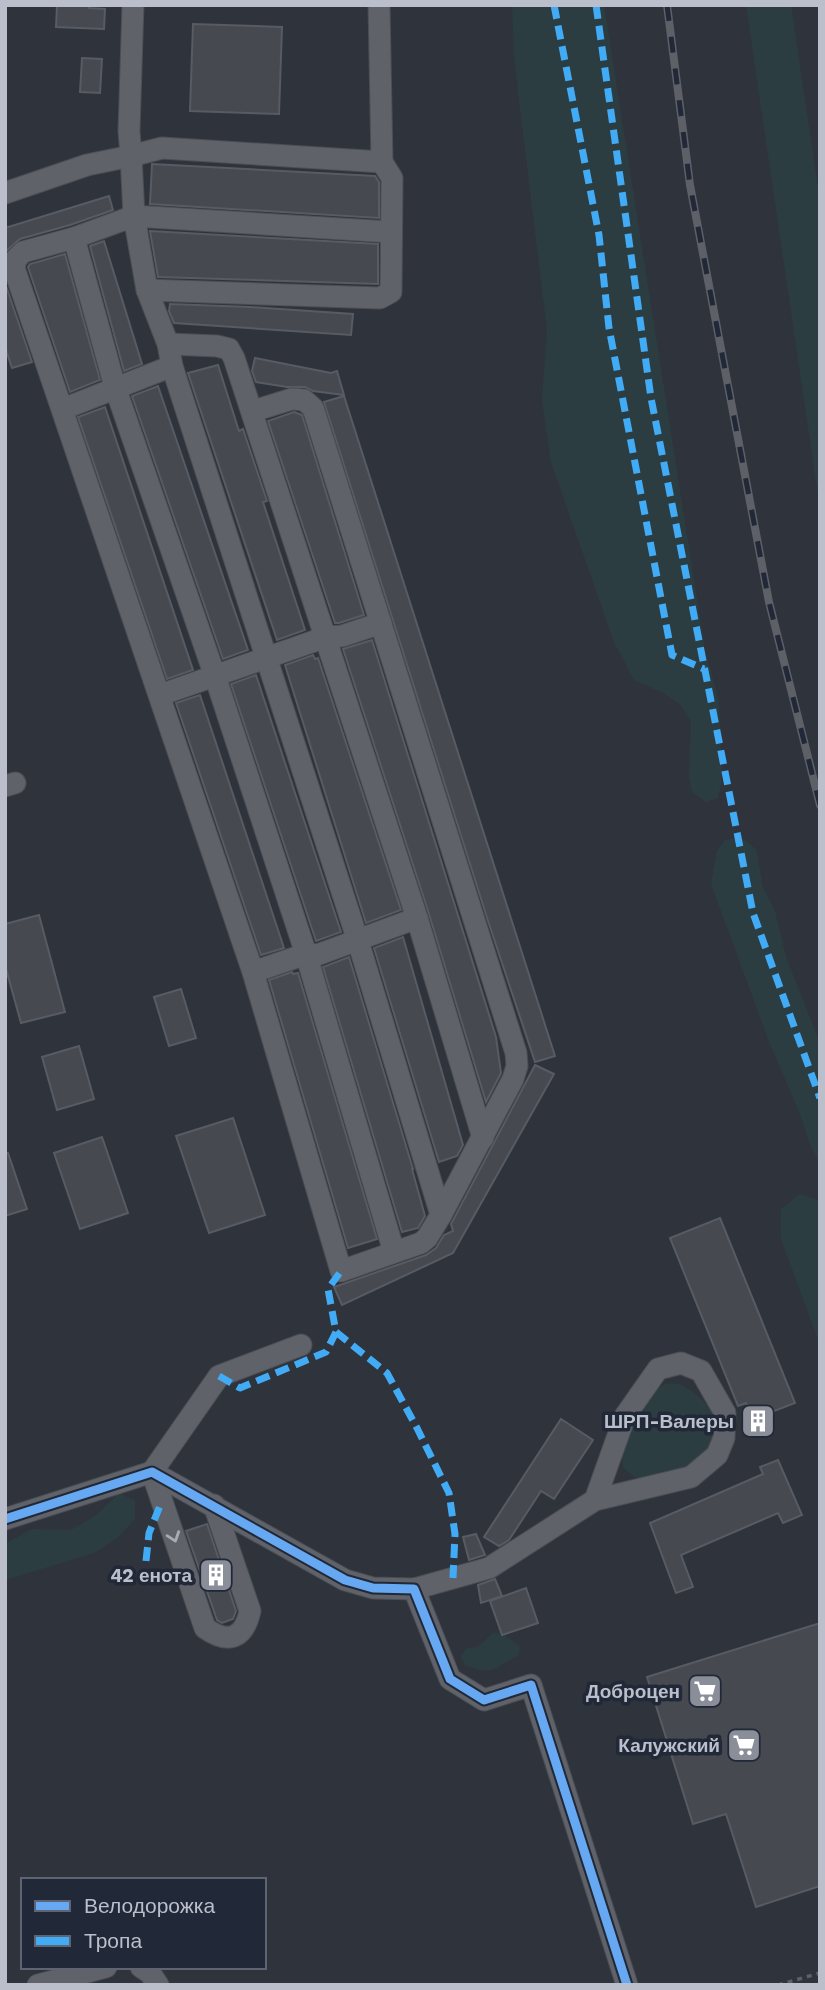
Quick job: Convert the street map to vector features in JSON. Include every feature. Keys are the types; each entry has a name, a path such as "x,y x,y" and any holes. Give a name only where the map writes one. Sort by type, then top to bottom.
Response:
{"street":[{"path":"133,5 129,131 134,216 147,290 167,344 358,941 441,1215"},
{"path":"147,290 380,298 391,292 392,178 382,162 379,5"},
{"path":"5,193 87,164 162,148 382,162"},
{"path":"253,411 292,399 304,400 313,408 516,1053 517,1066 513,1079 427,1238 421,1243 341,1271 253,972 14,268 16,259 23,252 74,239 134,216 391,232"},
{"path":"74,239 116,387 306,954 394,1252"},
{"path":"167,344 217,346 229,349 234,358 417,918 482,1138"},
{"path":"63,409 172,366"},
{"path":"160,695 266,656 381,623"},
{"path":"253,972 306,954 317,955 417,918"},
{"path":"5,1519 152,1472 219,1376 300,1345"},
{"path":"152,1472 345,1580 373,1588 414,1589 489,1569 595,1500 691,1477 716,1455 724,1438 725,1413 701,1371 681,1363 658,1369 625,1416 595,1500"},
{"path":"152,1472 205,1628 214,1635 226,1638 238,1635 247,1625 250,1611 214,1505"},
{"path":"414,1589 450,1679 484,1700 531,1685 627,1985"},
{"path":"38,1985 74,1980 101,1969"},
{"path":"144,1969 158,1985"}],"path":[{"path":"778,1985 820,1973"}],"shaded area":[{"path":"512,5 604,5 705,650 719,701 722,778 718,798 706,802 692,792 689,777 691,722 681,705 663,693 634,680 614,642 551,462 542,401 547,331 514,58"},
{"path":"746,5 791,5 820,202 820,509"},
{"path":"742,838 756,849 763,888 775,911 786,957 820,1043 820,1164 770,1044 711,884 717,851 725,840"},
{"path":"800,1194 820,1201 820,1345 781,1239 781,1209"},
{"path":"665,1384 680,1384 709,1408 714,1421 714,1434 709,1446 700,1458 667,1475 651,1480 636,1477 623,1467 622,1444 628,1429 638,1411 657,1388"},
{"path":"119,1493 135,1501 135,1519 117,1538 94,1553 5,1580 5,1544 32,1529 71,1530 97,1515"},
{"path":"493,1633 503,1634 520,1646 518,1656 488,1671 465,1665 461,1656 467,1648 478,1647"}],"building":[{"path":"57,5 89,5 89,8 105,9 104,29 56,27"},
{"path":"193,24 282,27 279,114 190,111"},
{"path":"82,58 102,59 100,93 80,92"},
{"path":"152,164 375,176 379,182 379,218 150,204"},
{"path":"109,196 113,210 20,239 5,252 5,228"},
{"path":"150,231 378,244 378,284 158,277"},
{"path":"104,241 142,364 124,371 90,246"},
{"path":"65,254 100,380 70,392 28,267 30,264"},
{"path":"5,283 32,362 12,368 5,347"},
{"path":"170,304 353,314 351,335 174,323 169,311"},
{"path":"255,358 331,373 337,371 344,395 313,391 305,387 256,382 252,371"},
{"path":"218,365 239,431 243,429 267,501 263,502 305,630 277,640 188,373"},
{"path":"158,386 248,650 223,659 132,396"},
{"path":"344,396 555,1056 535,1062 488,921 324,402"},
{"path":"105,407 193,670 167,679 78,417"},
{"path":"294,412 302,415 364,615 339,623 335,623 268,421"},
{"path":"372,640 496,1037 501,1073 486,1102 429,914 343,649"},
{"path":"313,655 315,659 318,658 401,910 366,923 285,665"},
{"path":"256,675 341,932 316,941 231,684"},
{"path":"200,695 284,948 261,955 176,703"},
{"path":"39,915 65,1012 21,1023 5,965 5,924"},
{"path":"403,937 463,1145 457,1156 439,1162 374,948"},
{"path":"349,957 425,1216 418,1228 402,1232 323,967"},
{"path":"292,972 298,973 377,1239 348,1248 269,980"},
{"path":"181,989 196,1038 169,1046 154,997"},
{"path":"79,1046 94,1099 57,1110 42,1057"},
{"path":"535,1065 554,1074 453,1253 342,1305 334,1287 426,1255 436,1248 444,1235 453,1231 451,1224"},
{"path":"233,1118 265,1215 209,1233 176,1136"},
{"path":"102,1137 128,1213 80,1229 54,1153"},
{"path":"5,1153 8,1153 27,1209 5,1216"},
{"path":"720,1218 795,1403 753,1419 746,1403 738,1406 670,1238"},
{"path":"561,1419 593,1440 554,1499 541,1491 509,1540 499,1546 484,1537"},
{"path":"778,1460 802,1515 783,1523 778,1513 681,1555 693,1587 676,1593 650,1523 763,1474 760,1467"},
{"path":"207,1524 236,1611 233,1619 222,1623 217,1620 186,1531"},
{"path":"476,1534 485,1555 469,1560 463,1537"},
{"path":"495,1579 502,1596 481,1603 478,1585"},
{"path":"526,1588 538,1623 502,1635 490,1601"},
{"name":"Калужский","path":"820,1623 820,1886 756,1907 726,1814 693,1824 647,1677"}],"railway":[{"path":"667,5 690,185 769,602 820,805"}],"marked path":[{"path":"554,5 599,235 609,328 672,655 704,669"},
{"path":"596,5 651,398 753,913 820,1098"},
{"path":"219,1376 240,1388 326,1352 336,1332 328,1289 341,1271"},
{"path":"336,1332 387,1373 449,1493 455,1534 453,1578"},
{"path":"146,1561 149,1533 162,1501"}],"cycle path":[{"path":"5,1519 152,1472 345,1580 373,1588 414,1589 450,1679 484,1700 531,1685 627,1985"}],"place":[{"name":"ШРП-Валеры","path":"758,1421"},
{"name":"42 енота","path":"216,1575"},
{"name":"Доброцен","path":"705,1691"},
{"name":"Калужский","path":"744,1745"}]}
